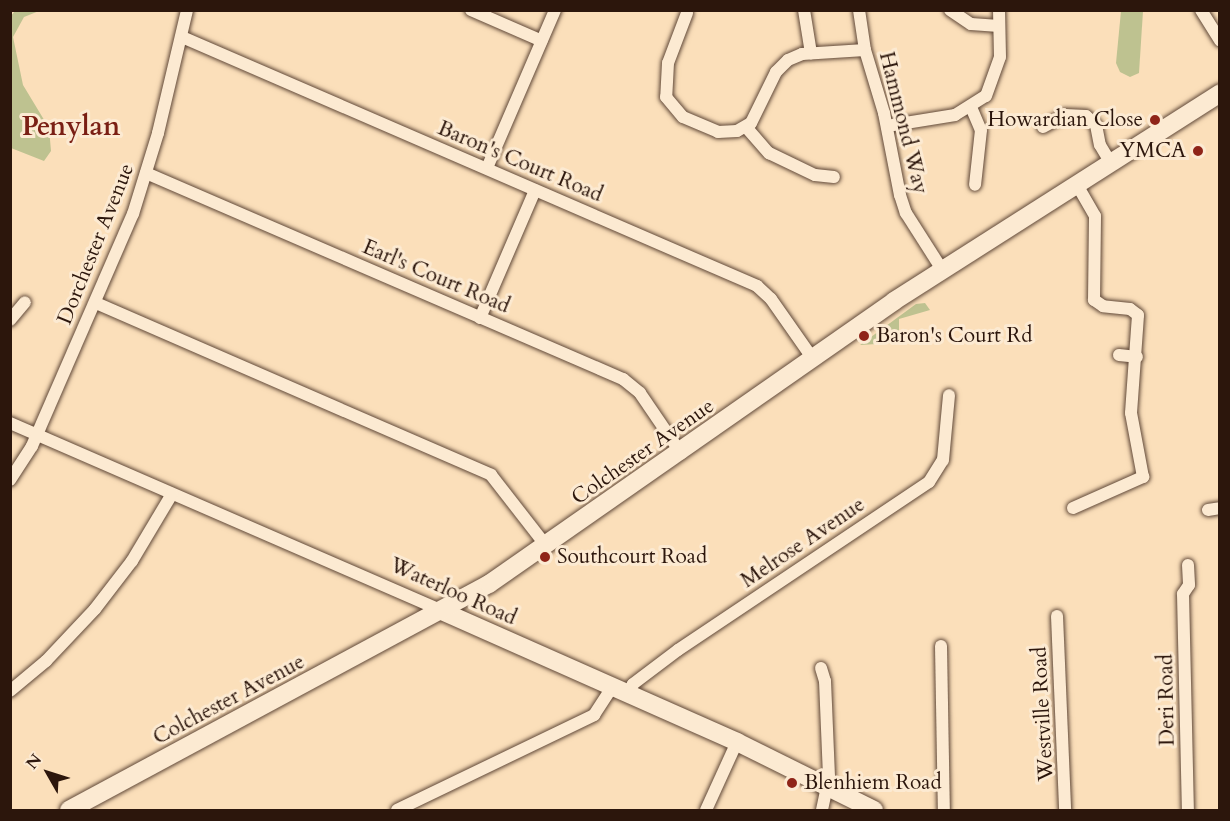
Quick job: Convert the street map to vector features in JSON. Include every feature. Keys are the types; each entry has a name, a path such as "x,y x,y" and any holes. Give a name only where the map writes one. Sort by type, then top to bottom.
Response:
{"street":[{"name":"Dorchester Avenue","path":"10,480 38,434 96,303 146,173 187,10"},
{"path":"471,10 542,41"},
{"path":"486,168 555,10"},
{"path":"804,10 811,53"},
{"name":"Hammond Way","path":"859,10 865,50 887,126 894,174 906,213 943,271"},
{"path":"950,10 971,24 999,27"},
{"path":"887,126 946,117 971,107 986,96 995,78 1000,57 999,10"},
{"path":"1201,10 1220,40"},
{"path":"687,13 668,63 666,97 676,112 709,129 728,133 746,127 757,116 781,66 795,56 865,50"},
{"name":"Baron's Court Road","path":"182,37 757,286 771,299 813,359"},
{"name":"Colchester Avenue","path":"69,810 444,612 547,547 813,359 943,271 1220,93"},
{"path":"971,107 981,130 975,185"},
{"path":"1043,127 1065,115 1086,116 1096,125 1100,146 1111,163"},
{"path":"746,127 769,153 814,175 834,177"},
{"name":"Earl's Court Road","path":"146,173 634,386 681,453"},
{"path":"1073,508 1143,477 1131,413 1137,357 1138,315 1130,309 1103,306 1094,300 1095,216 1077,185"},
{"path":"480,318 535,190"},
{"path":"10,320 25,302"},
{"path":"96,303 490,475 547,547"},
{"path":"1119,356 1137,357"},
{"name":"Melrose Avenue","path":"397,810 594,715 620,689 633,684 671,654 929,483 943,460 949,395"},
{"name":"Waterloo Road","path":"10,423 620,689 737,742 874,810"},
{"path":"10,691 46,661 95,609 132,561 172,494"},
{"name":"Deri Road","path":"1188,565 1190,585 1183,594 1188,810"},
{"name":"Westville Road","path":"1058,616 1065,810"},
{"path":"941,646 944,810"},
{"path":"821,668 825,681 829,787 822,810"},
{"path":"706,810 737,742"}],"green space":[{"path":"15,11 39,11 24,17 13,37 23,85 49,128 51,151 44,161 11,148 10,17"},
{"path":"1121,11 1143,11 1139,73 1130,77 1120,72 1116,63"},
{"path":"925,303 930,310 899,319 899,339 893,339 893,343 860,345 916,304"}],"place":[{"name":"Howardian Close","path":"1155,120"},
{"name":"YMCA","path":"1198,151"},
{"name":"Baron's Court Rd","path":"864,336"},
{"name":"Southcourt Road","path":"545,557"},
{"name":"Blenhiem Road","path":"792,783"}],"district":[{"name":"Penylan","path":"71,127"}]}
